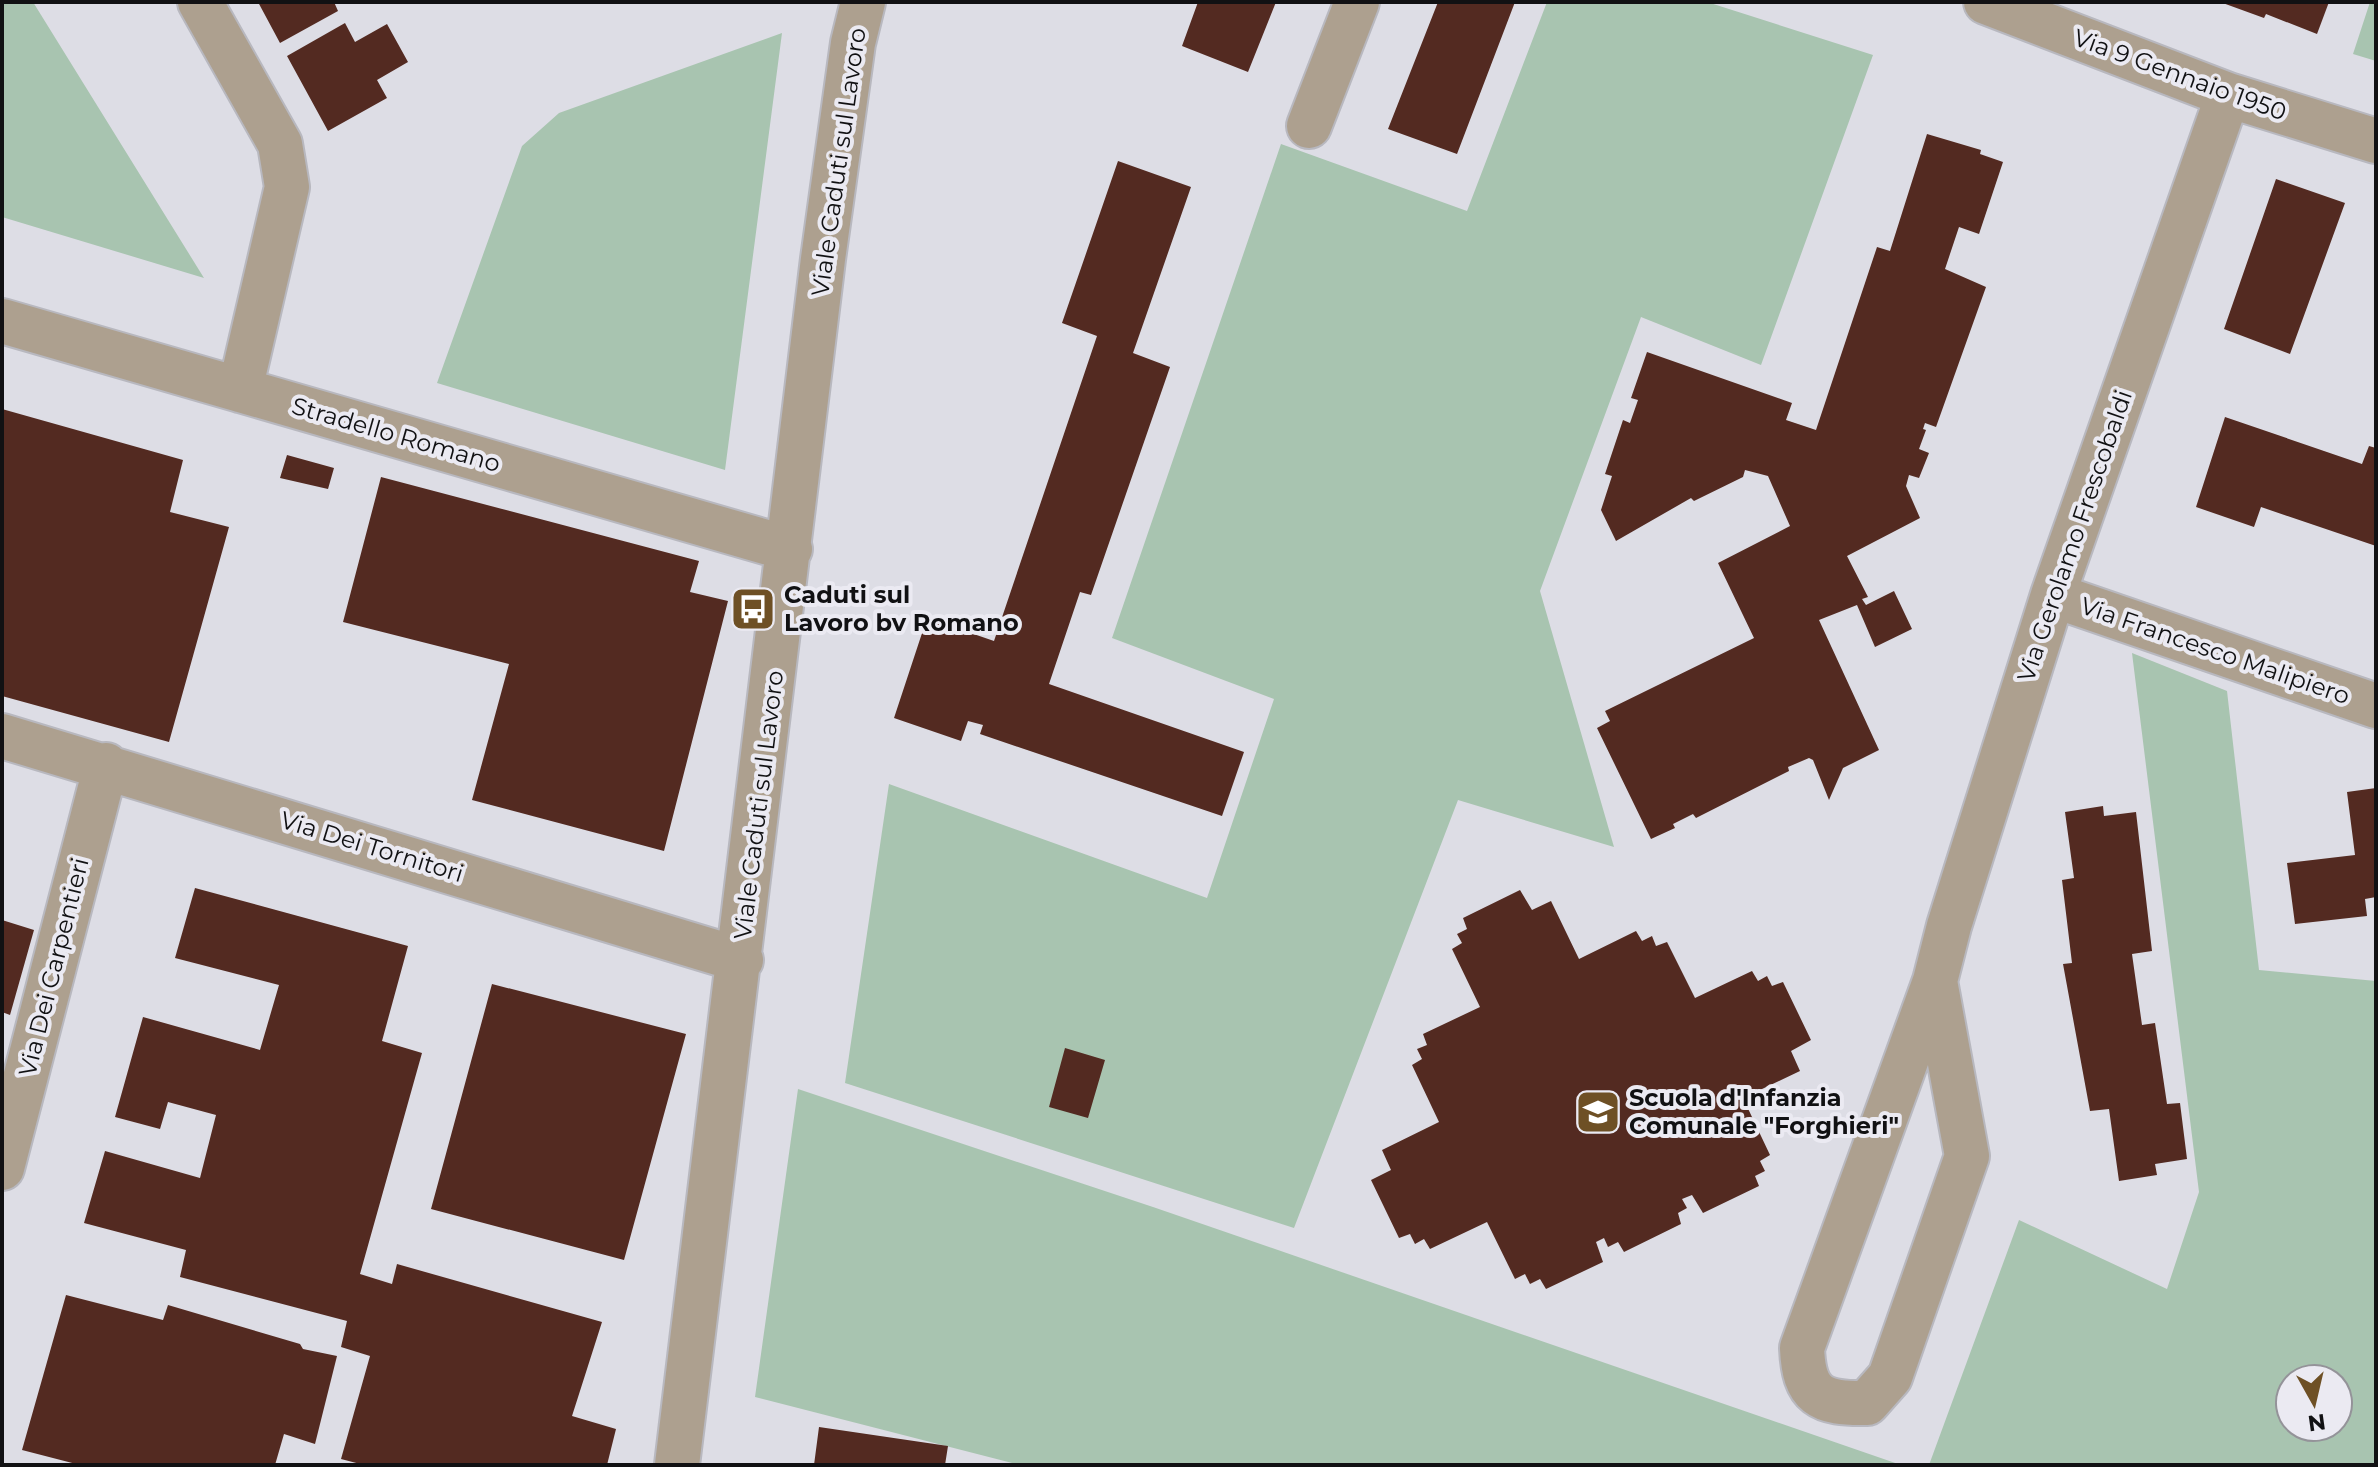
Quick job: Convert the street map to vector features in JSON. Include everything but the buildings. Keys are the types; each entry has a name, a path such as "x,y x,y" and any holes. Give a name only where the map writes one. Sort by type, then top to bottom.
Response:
{"street":[{"path":"200,2 280,144 287,187 240,390"},
{"name":"Viale Caduti sul Lavoro","path":"677,1465 741,960 823,259 853,43 863,2"},
{"path":"1309,126 1357,2"},
{"name":"Via 9 Gennaio 1950","path":"1986,2 2228,95 2376,141"},
{"name":"Via Gerolamo Frescobaldi","path":"1935,981 1967,1156 1890,1377 1867,1403 1842,1403 1818,1396 1804,1377 1802,1348 1935,981 1949,926 2053,595 2228,95"},
{"name":"Stradello Romano","path":"2,321 790,549"},
{"name":"Via Francesco Malipiero","path":"2053,595 2376,706"},
{"name":"Via Dei Tornitori","path":"2,736 106,765 741,960"},
{"name":"Via Dei Carpentieri","path":"2,1168 106,765"}],"green space":[{"path":"2,2 33,2 204,278 2,217"},
{"path":"1547,2 1707,2 1873,55 1761,365 1641,317 1540,591 1614,847 1458,800 1294,1228 845,1083 889,784 1207,898 1274,699 1112,638 1281,144 1467,211"},
{"path":"2370,2 2376,2 2376,61 2353,54"},
{"path":"782,33 725,470 437,383 522,146 559,113"},
{"path":"2132,653 2227,691 2259,970 2376,981 2376,1465 1929,1465 2019,1220 2167,1289 2199,1192"},
{"path":"798,1089 1153,1207 1901,1465 1020,1465 755,1397"}],"place":[{"name":"Caduti sul Lavoro bv Romano","path":"753,609"},
{"name":"Scuola d'Infanzia Comunale \"Forghieri\"","path":"1598,1112"}]}
